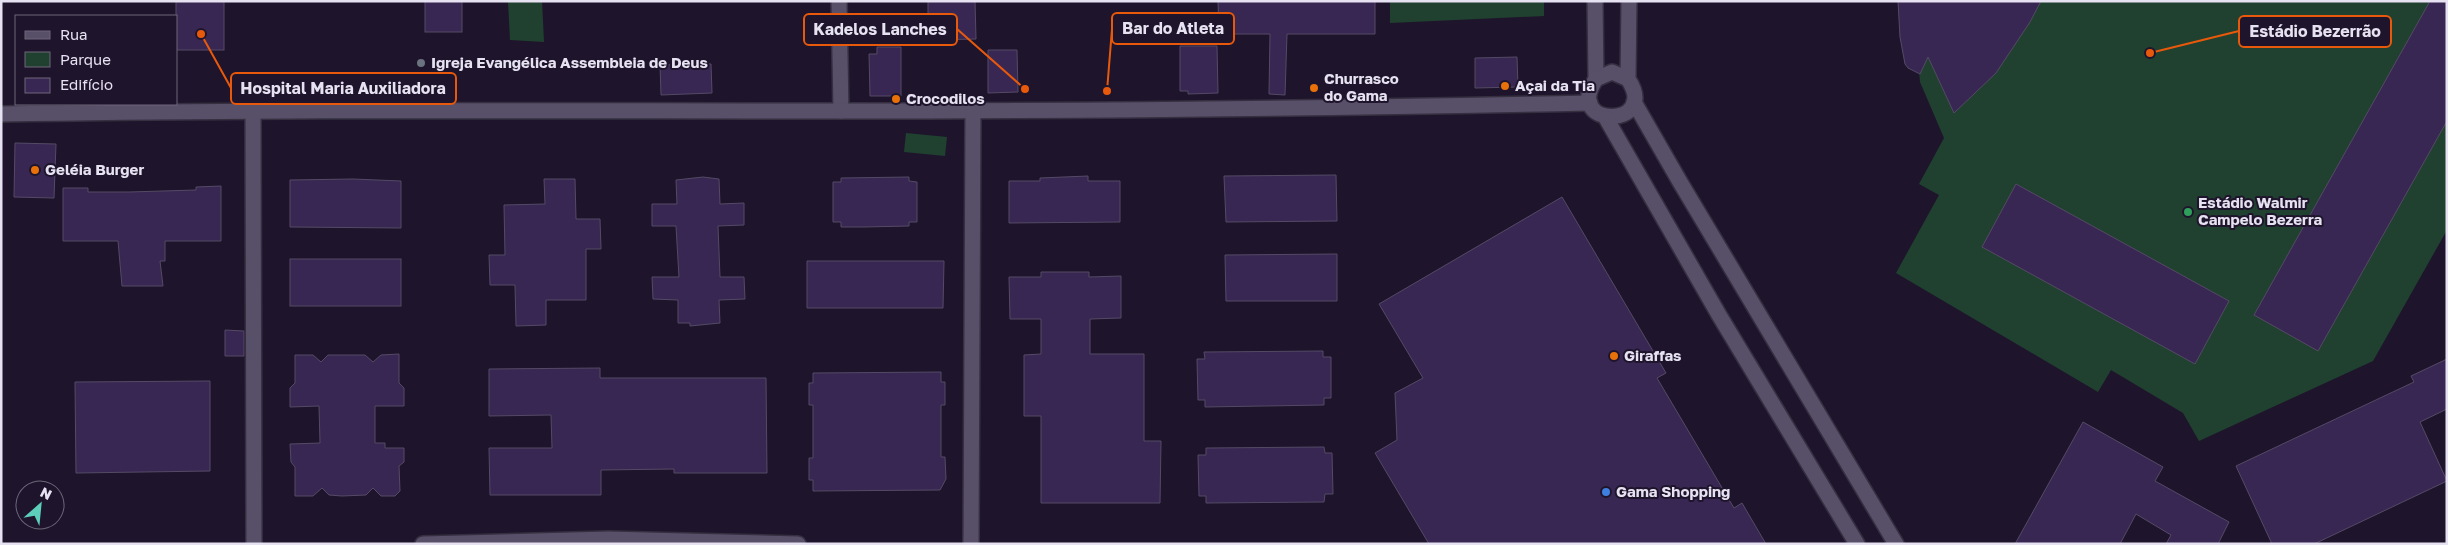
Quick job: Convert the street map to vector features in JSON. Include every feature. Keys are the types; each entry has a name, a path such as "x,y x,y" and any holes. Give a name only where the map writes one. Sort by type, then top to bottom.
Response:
{"street":[{"path":"840,1 841,111"},
{"path":"1595,1 1596,79 1589,94 1590,103 1596,112 1606,118 1719,315 1857,544"},
{"path":"1628,1 1628,79"},
{"path":"1596,79 1612,72 1628,79 1634,87 1634,102 1630,110 1623,115 1606,118"},
{"path":"1634,102 1896,544"},
{"path":"1,114 253,110 972,111 1590,103"},
{"path":"253,110 254,544"},
{"path":"971,544 972,111"},
{"path":"423,544 631,541 798,544"}],"green space":[{"path":"508,1 542,1 544,42 510,40"},
{"path":"1390,1 1544,1 1544,16 1390,23"},
{"name":"Estádio Walmir Campelo Bezerra","path":"1925,1 2447,1 2447,230 2373,361 2199,441 2183,413 2111,370 2098,392 1896,273 1939,195 1919,184 1944,138 1920,82 1916,33"},
{"path":"906,133 947,137 945,156 904,152"}],"building":[{"path":"176,1 224,1 224,50 178,50 178,15 176,15"},
{"path":"425,1 462,1 462,32 425,32"},
{"path":"928,1 975,1 976,39 928,40"},
{"path":"1218,1 1375,1 1375,34 1287,34 1285,95 1269,94 1270,34 1219,34"},
{"path":"1898,1 2041,1 2030,22 1996,73 1954,113 1928,57 1920,74 1908,68 1905,64 1900,37"},
{"path":"2430,1 2447,1 2447,121 2318,351 2254,315"},
{"path":"1180,46 1217,46 1218,93 1188,94 1188,91 1180,91"},
{"path":"877,47 901,47 901,96 870,96 869,54 877,54"},
{"path":"988,50 1017,50 1018,92 988,93"},
{"path":"1517,57 1518,87 1475,88 1475,58"},
{"path":"711,64 712,93 661,95 660,65"},
{"name":"Geléia Burger","path":"15,143 56,144 54,198 14,197"},
{"path":"1336,175 1337,221 1226,222 1224,176"},
{"path":"1088,176 1088,181 1120,181 1120,222 1009,223 1009,181 1040,181 1040,178"},
{"path":"703,177 719,179 720,204 744,203 744,225 718,226 720,277 744,277 745,299 719,300 720,323 690,326 690,323 678,323 678,300 653,299 652,277 679,277 676,226 652,226 652,204 677,204 676,180"},
{"path":"909,177 909,181 917,182 917,222 909,222 909,226 841,227 841,222 833,222 833,182 841,182 841,178"},
{"path":"353,179 401,181 401,228 290,227 290,180"},
{"path":"544,179 575,179 576,219 600,219 601,249 586,249 586,300 546,300 546,325 516,326 515,285 490,285 489,255 505,255 504,205 545,204"},
{"path":"2016,184 2229,301 2195,364 1982,247"},
{"path":"221,186 221,241 165,241 165,261 160,261 163,286 122,286 118,241 63,241 63,188 88,188 88,192 129,192 196,190 196,187"},
{"path":"1562,197 1666,373 1657,378 1734,508 1742,503 1766,544 1429,544 1375,453 1397,440 1395,393 1423,378 1379,304"},
{"path":"1337,254 1337,301 1226,301 1225,255"},
{"path":"290,259 401,259 401,306 290,306"},
{"path":"807,261 944,261 943,308 807,308"},
{"path":"1041,272 1089,272 1089,277 1121,276 1121,318 1090,319 1090,354 1144,354 1144,441 1161,441 1160,503 1041,503 1041,416 1024,416 1024,355 1041,354 1041,319 1010,319 1009,277 1041,277"},
{"path":"225,330 244,331 244,356 225,356"},
{"path":"1323,351 1323,357 1331,357 1331,398 1324,398 1324,405 1205,407 1205,400 1198,400 1197,359 1205,359 1204,352"},
{"path":"399,354 399,383 404,388 404,406 375,406 375,443 385,443 385,448 404,448 404,462 399,466 400,491 395,496 381,496 373,488 366,495 342,496 329,495 322,488 313,496 295,496 295,467 291,462 290,444 320,443 319,406 290,407 290,388 295,383 295,355 313,355 321,362 328,355 365,355 373,362 381,355"},
{"path":"2447,359 2447,409 2420,422 2447,481 2314,544 2272,544 2236,466 2414,382 2411,376"},
{"path":"600,368 600,378 766,378 767,473 674,473 674,469 601,470 601,495 490,495 489,448 552,448 551,415 489,416 489,369"},
{"path":"941,372 941,382 945,382 945,405 941,405 941,457 945,457 946,479 940,490 813,491 813,480 809,480 809,458 813,458 813,405 809,405 809,383 813,383 813,373"},
{"path":"210,381 210,471 76,473 75,382"},
{"path":"2083,422 2163,467 2155,481 2229,522 2218,544 2166,544 2171,535 2136,514 2120,544 2015,544"},
{"path":"1324,447 1325,453 1332,453 1333,494 1325,494 1324,502 1206,503 1206,496 1199,496 1198,455 1206,455 1206,448"}],"place":[{"name":"Hospital Maria Auxiliadora","path":"201,34"},
{"name":"Estádio Bezerrão","path":"2150,53"},
{"name":"Igreja Evangélica Assembleia de Deus","path":"421,63"},
{"name":"Açai da Tia","path":"1505,86"},
{"name":"Churrasco do Gama","path":"1314,88"},
{"name":"Kadelos Lanches","path":"1025,89"},
{"name":"Bar do Atleta","path":"1107,91"},
{"name":"Crocodilos","path":"896,99"},
{"name":"Geléia Burger","path":"35,170"},
{"name":"Estádio Walmir Campelo Bezerra","path":"2188,212"},
{"name":"Giraffas","path":"1614,356"},
{"name":"Gama Shopping","path":"1606,492"}]}
